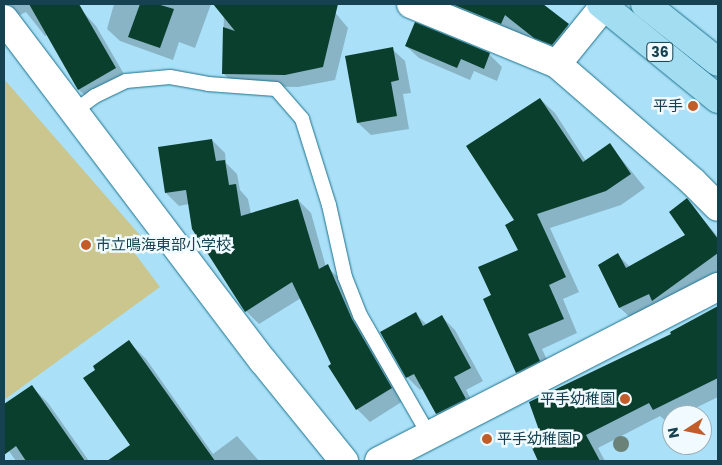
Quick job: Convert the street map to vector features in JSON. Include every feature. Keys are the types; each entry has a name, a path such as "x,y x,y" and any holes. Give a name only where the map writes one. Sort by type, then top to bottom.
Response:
{"main road":[{"name":"36","path":"645,4 718,62"},
{"name":"36","path":"603,5 718,99"}],"street":[{"path":"411,4 557,64 693,182 718,207"},
{"path":"557,64 603,5"},
{"path":"4,19 263,361 344,461"},
{"path":"379,461 718,287"}],"lane":[{"path":"75,111 95,96 126,81 170,77 276,89 302,119 329,205 345,277 360,315 429,435"}],"shaded area":[{"path":"4,79 145,241 133,251 160,287 4,400"}],"building":[{"path":"29,4 79,4 116,68 78,90"},
{"path":"140,4 157,4 174,9 160,48 128,37"},
{"path":"213,4 338,4 323,67 285,75 222,74 223,27 235,31"},
{"path":"452,4 543,4 569,24 552,45 534,38 505,15 501,24"},
{"path":"415,22 490,53 484,69 461,59 457,68 405,46"},
{"path":"393,47 399,80 391,82 397,116 357,123 345,56"},
{"path":"540,98 583,162 610,143 631,174 606,191 537,214 566,277 549,285 564,319 528,334 540,361 516,373 483,299 491,295 478,267 518,250 505,225 514,220 466,146"},
{"path":"212,139 216,161 225,160 229,185 236,184 241,216 298,199 319,269 328,264 352,319 392,388 356,410 328,366 331,364 292,282 245,312 192,229 186,190 165,193 158,147"},
{"path":"687,198 718,239 718,253 652,301 649,294 619,308 598,265 618,253 626,268 685,235 669,212"},
{"path":"718,306 718,378 653,410 649,403 586,435 600,461 538,461 528,439 540,433 529,402 671,334 670,332"},
{"path":"416,312 423,326 442,315 471,368 454,377 466,399 436,414 414,374 406,378 380,332"},
{"path":"129,340 215,461 107,461 130,445 83,378 95,370 93,366"},
{"path":"32,385 85,461 26,461 16,446 4,455 4,404"}],"place":[{"name":"平手","path":"693,106"},
{"name":"市立鳴海東部小学校","path":"86,245"},
{"name":"平手幼稚園","path":"625,399"},
{"name":"平手幼稚園P","path":"487,439"}]}
